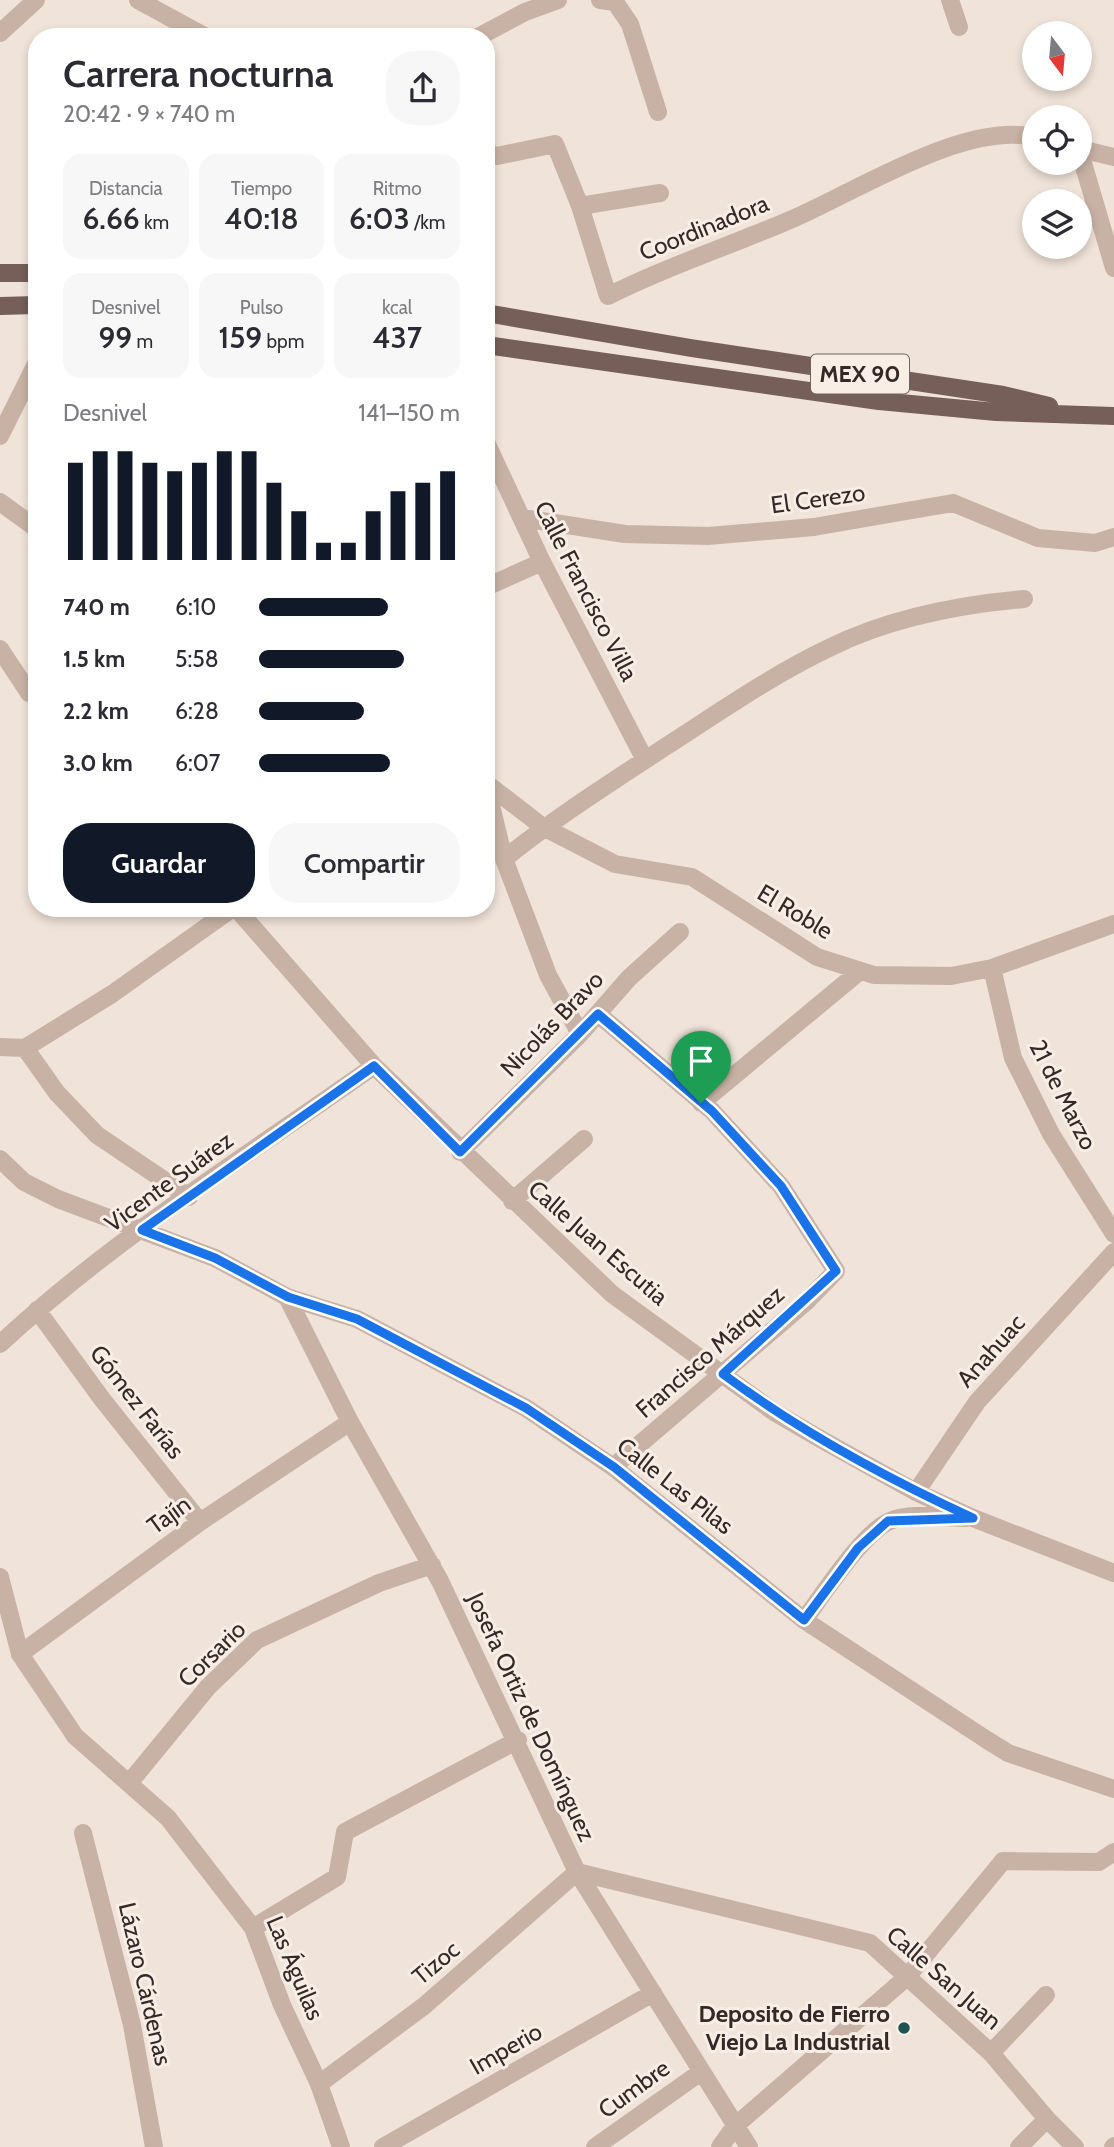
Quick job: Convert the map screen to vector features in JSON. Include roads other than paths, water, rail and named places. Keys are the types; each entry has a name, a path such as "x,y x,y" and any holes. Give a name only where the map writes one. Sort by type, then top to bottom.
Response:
{"main road":[{"path":"0,274 28,272"},
{"path":"0,306 28,304"},
{"name":"MEX 90","path":"495,314 1003,395 1083,414"},
{"name":"MEX 90","path":"495,346 635,369 879,401 996,412 1114,416"}],"street":[{"path":"0,33 36,0"},
{"path":"138,0 189,28"},
{"path":"495,28 525,12 558,0"},
{"path":"600,0 615,2 630,24 658,112"},
{"path":"950,0 959,27"},
{"name":"Coordinadora","path":"495,155 555,144 580,206 608,296 647,277 792,220 907,164 977,139 1022,137"},
{"path":"1092,153 1114,157"},
{"path":"1087,175 1114,268"},
{"path":"580,206 660,193"},
{"path":"0,436 28,380"},
{"name":"Calle Francisco Villa","path":"495,461 542,562 645,760"},
{"path":"0,502 28,522"},
{"name":"El Cerezo","path":"522,518 625,534 708,536 814,527 953,503 1038,538 1095,543 1114,537"},
{"path":"495,583 542,562"},
{"path":"504,859 543,827 645,760 739,700 830,647 928,612 1024,599"},
{"path":"0,649 28,692"},
{"name":"El Roble","path":"495,791 543,827 615,864 692,877 817,957 874,975 951,976 992,968 1114,924"},
{"path":"495,822 504,859 548,975 580,1034"},
{"path":"0,1047 25,1048 112,994 222,917"},
{"name":"Calle Juan Escutia","path":"243,917 374,1066 460,1152 612,1294 774,1412 916,1492 973,1518 1114,1573"},
{"name":"Nicolás Bravo","path":"460,1152 580,1034 629,978 680,932"},
{"name":"21 de Marzo","path":"992,968 1013,1058 1051,1134 1114,1234"},
{"path":"598,1014 701,1103 860,971"},
{"path":"25,1048 57,1093 97,1135 189,1197"},
{"name":"Vicente Suárez","path":"0,1344 37,1310 142,1230 374,1066"},
{"name":"Francisco Márquez","path":"614,1467 723,1374 836,1271 781,1186 701,1103"},
{"path":"512,1201 584,1139"},
{"name":"Calle Las Pilas","path":"0,1159 24,1182 215,1258 288,1297 369,1325 526,1408 614,1467 804,1620 1008,1753 1114,1789"},
{"name":"Anahuac","path":"916,1492 977,1402 1114,1252"},
{"name":"Josefa Ortiz de Domínguez","path":"288,1297 350,1422 432,1565 518,1740 578,1872 749,2147"},
{"name":"Gómez Farías","path":"37,1310 102,1399 200,1522"},
{"name":"Tajín","path":"20,1654 200,1522 350,1422"},
{"path":"804,1620 858,1548 888,1521 973,1518"},
{"name":"Corsario","path":"130,1782 208,1687 257,1640 379,1583 432,1565"},
{"path":"0,1577 20,1654"},
{"name":"Las Águilas","path":"20,1654 75,1735 168,1818 253,1928 282,2005 319,2084 341,2147"},
{"path":"253,1928 337,1877 345,1832 518,1740"},
{"name":"Lázaro Cárdenas","path":"83,1833 132,2025 154,2147"},
{"path":"720,2147 734,2126 906,1977 1003,1861 1099,1861 1114,1852"},
{"name":"Calle San Juan","path":"578,1872 870,1943 991,2053 1046,2119 1075,2147"},
{"name":"Tizoc","path":"319,2084 424,2006 578,1872"},
{"name":"Imperio","path":"383,2147 653,1993"},
{"path":"991,2053 1046,1995"},
{"name":"Cumbre","path":"595,2147 701,2072"},
{"path":"1019,2147 1046,2119"}],"place":[{"name":"Deposito de Fierro Viejo La Industrial","path":"904,2028"}]}
